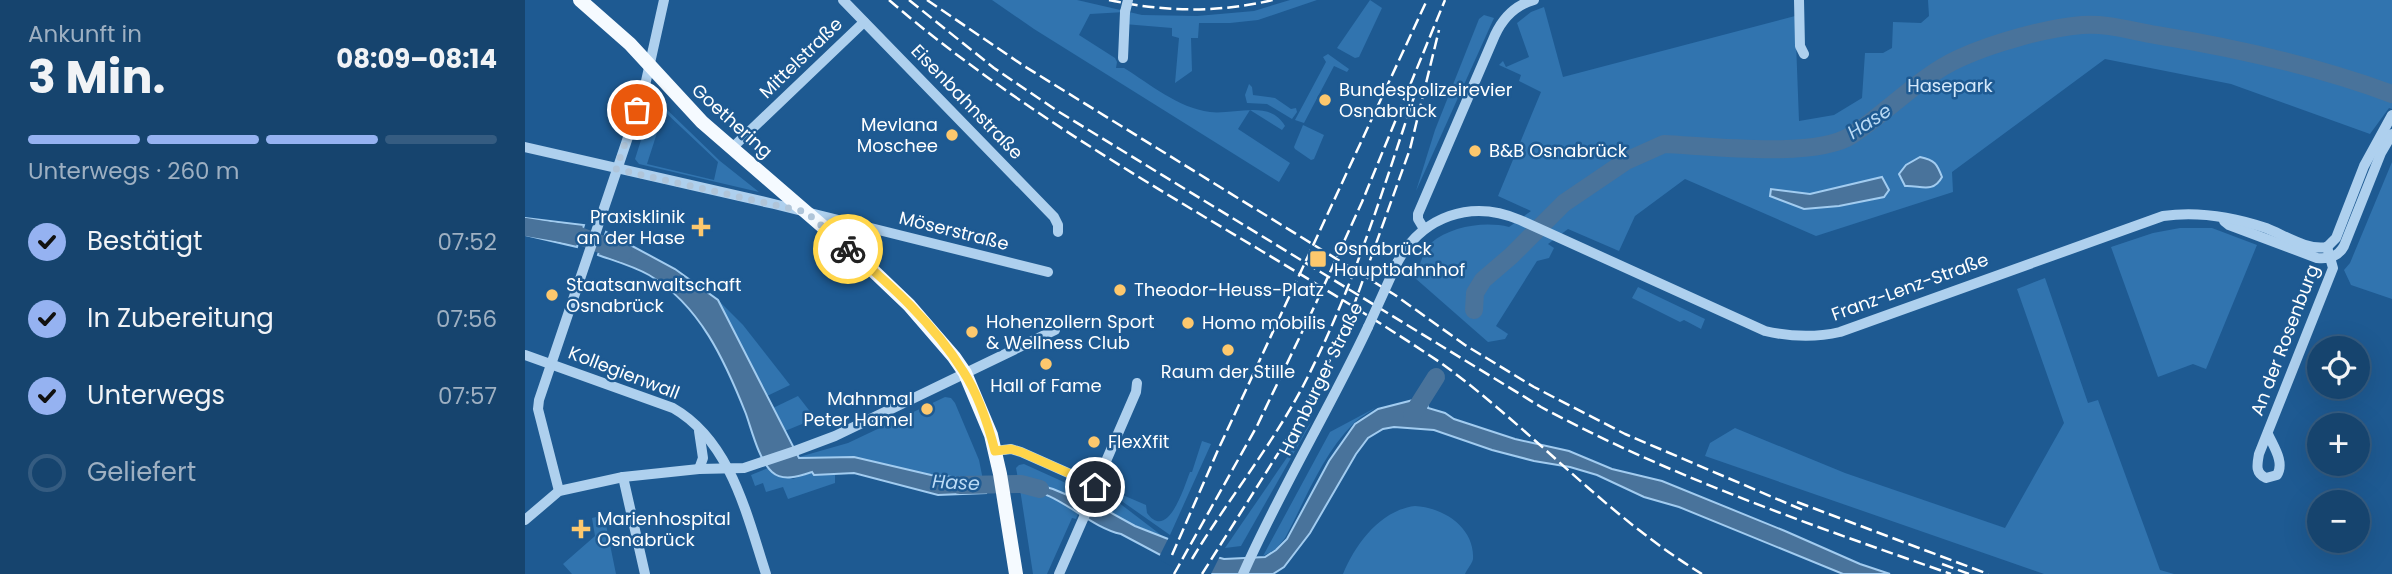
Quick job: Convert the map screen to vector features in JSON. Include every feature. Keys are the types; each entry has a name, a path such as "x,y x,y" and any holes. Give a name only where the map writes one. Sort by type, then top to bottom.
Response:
{"main road":[{"name":"Goethering","path":"580,0 651,65 681,102 865,263 928,325 965,373 987,423 995,451 1016,574"}],"street":[{"path":"559,491 538,400 651,65 664,0"},
{"name":"Eisenbahnstraße","path":"843,0 1053,217 1058,225 1058,232"},
{"path":"1123,58 1128,0"},
{"path":"1424,229 1418,214 1495,35 1509,13 1534,0"},
{"path":"1799,0 1800,46 1804,54"},
{"name":"Mittelstraße","path":"732,148 864,22"},
{"name":"An der Rosenburg","path":"2268,434 2333,268 2330,252 2364,166 2392,115"},
{"name":"An der Rosenburg","path":"2330,252 2340,253 2344,246 2381,153 2392,134"},
{"name":"Möserstraße","path":"525,147 806,212 1048,272"},
{"name":"Franz-Lenz-Straße","path":"1424,229 1450,216 1478,211 1506,214 1765,331 1809,337 1840,332 2145,220 2179,213 2241,221 2330,252"},
{"name":"Franz-Lenz-Straße","path":"2219,217 2229,225 2317,258 2330,252"},
{"name":"Hamburger Straße","path":"1243,574 1336,394 1397,263 1409,242 1424,229"},
{"path":"865,263 860,251 861,241 865,236 880,230"},
{"path":"525,520 559,491 623,477 699,469 744,468 795,451 835,436 1055,330"},
{"name":"Kollegienwall","path":"525,355 673,408 687,416 728,469 736,484 766,574"},
{"path":"1059,574 1137,388"},
{"path":"698,428 703,458 699,469"},
{"path":"995,451 1011,449 1084,480 1097,478"},
{"path":"623,477 645,574"}],"green space":[{"path":"992,0 1077,0 1142,15 1197,16 1254,11 1290,0 1317,0 1258,20 1199,23 1198,38 1191,38 1192,71 1175,83 1179,38 1172,36 1172,28 1124,24 1125,12 1090,14 1079,35 1115,58 1116,68 1124,68 1187,106 1210,112 1250,110 1238,129 1290,163 1279,182 1034,29"},
{"path":"1370,0 1382,8 1359,57 1355,58 1337,48"},
{"name":"Hasepark","path":"1928,0 2392,0 2392,109 2389,108 2370,134 2231,84 2105,59 1952,172 1953,192 1816,236 1685,179 1635,216 1619,251 1568,229 1548,244 1554,248 1549,258 1537,261 1496,326 1508,334 1505,339 1488,342 1415,278 1426,250 1439,237 1469,226 1509,227 1531,211 1498,196 1541,92 1519,81 1521,75 1499,65 1503,61 1506,67 1529,57 1517,23 1531,12 1544,7 1563,77 1795,16 1799,121 1834,115 1862,98 1865,53 1883,53 1892,48 1893,22 1921,23 1929,16"},
{"path":"1484,15 1494,18 1416,191 1435,130 1479,19"},
{"path":"1328,54 1349,69 1347,72 1334,66 1304,123 1295,120 1326,62 1323,57"},
{"path":"1249,84 1253,95 1275,98 1291,109 1296,108 1297,112 1292,119 1267,104 1247,103 1245,95"},
{"path":"658,101 720,161 759,192 639,164 635,159 653,102","holes":["664,111 718,162 714,180 647,164"]},
{"path":"1250,110 1270,113 1285,126 1282,130"},
{"path":"1303,125 1324,135 1314,159 1311,160 1294,147"},
{"path":"2392,162 2392,299 2351,285 2344,270 2350,263"},
{"path":"2180,228 2212,228 2257,245 2206,369 2193,364 2158,377 2111,247 2153,233"},
{"path":"2045,278 2088,403 2098,400 2160,570 2174,574 2044,574 1705,456 1710,443 1735,428 1845,473 2005,528 2064,423 2017,289"},
{"path":"1638,287 1705,319 1701,329 1684,320 1680,322 1632,298"},
{"path":"718,300 743,325 790,385 767,396"},
{"path":"798,396 812,414 802,424 785,431 773,408"},
{"path":"945,397 951,398 955,403 979,460 983,480 931,475 854,457 799,457 848,443"},
{"path":"1375,408 1355,422 1342,436 1323,464 1285,538 1276,549 1263,556 1330,432"},
{"path":"1312,421 1241,546 1225,548"},
{"path":"1202,441 1211,444 1170,535 1104,487 1146,505 1147,513 1155,520 1162,521 1168,517 1179,499 1192,472"},
{"path":"1024,464 1088,493 1084,502 1018,479 1016,468"},
{"path":"768,468 793,479 813,472 814,475 835,474 835,483 788,499 783,487 766,492 763,483 755,486 751,475"},
{"path":"1020,489 1051,496 1079,512 1076,519 1072,518 1047,574 1033,574"},
{"path":"1105,498 1114,499 1161,535 1135,526 1097,505"},
{"path":"1415,506 1436,510 1463,528 1469,537 1473,559 1465,574 1343,574 1355,551 1371,530 1391,514"},
{"path":"604,515 616,574 572,574 563,564 595,536 592,518"}],"water":[{"path":"1920,157 1935,163 1942,177 1935,185 1926,188 1905,186 1899,174 1906,165"},
{"path":"1882,177 1889,190 1884,197 1839,206 1804,209 1770,196 1771,189 1810,194"},
{"path":"525,218 584,225 577,247 525,235"},
{"path":"606,232 675,269 718,300 799,458 854,457 931,475 983,480 986,493 938,495 854,473 814,475 812,472 786,477 776,475 763,460 729,374 697,318 667,287 649,275 598,255"},
{"path":"1421,395 1426,398 1428,408 1454,419 1515,439 1569,451 1612,469 1662,481 1890,574 1843,574 1679,507 1644,497 1597,475 1492,450 1434,430 1394,427 1383,429 1368,438 1310,533 1284,567 1273,574 1196,574 1121,534 1096,524 1059,501 1034,491 1020,489 1018,479 1053,489 1097,505 1135,526 1209,555 1224,559 1265,557 1287,539 1329,461 1355,424 1378,409 1417,399"}],"pier":[{"path":"1170,535 1221,554 1211,574 1187,574 1158,559"}],"waterway":[{"name":"Hase","path":"1474,310 1475,293 1483,280 1564,203 1626,161 1664,144 1789,149 1835,142 1866,126 1945,65 1988,47 2036,33 2082,25 2119,28 2275,59 2392,94"},
{"name":"Hase","path":"525,227 580,236 623,253"},
{"name":"Hase","path":"1412,415 1436,377"},
{"name":"Hase","path":"960,485 1021,484 1040,489"}],"railway":[{"path":"889,0 953,52 1089,146 1441,363 1633,525 1702,574"},
{"path":"909,0 994,68 1056,110 1541,407 1691,478 1951,574"},
{"path":"927,0 1024,66 1395,295 1465,345 1534,387 1625,434 1805,511"},
{"path":"1109,0 1171,9 1211,9 1273,0"},
{"path":"1172,555 1427,0"},
{"path":"1174,574 1257,426 1316,303 1362,202 1445,0"},
{"path":"1202,574 1296,425 1318,386 1350,316 1410,149 1439,30"},
{"path":"1192,559 1276,432 1320,352 1365,240 1417,88"},
{"path":"1797,502 1988,574"},
{"path":"1942,564 1969,574"}],"way so far":[{"path":"637,110 616,169 806,212 848,249"}],"place":[{"name":"Bundespolizeirevier Osnabrück","path":"1325,100"},
{"name":"Mevlana Moschee","path":"952,135"},
{"name":"B&B Osnabrück","path":"1475,151"},
{"name":"Praxisklinik an der Hase","path":"701,227"},
{"name":"Osnabrück Hauptbahnhof","path":"1318,259"},
{"name":"Theodor-Heuss-Platz","path":"1120,290"},
{"name":"Staatsanwaltschaft Osnabrück","path":"552,295"},
{"name":"Homo mobilis","path":"1188,323"},
{"name":"Hohenzollern Sport & Wellness Club","path":"972,332"},
{"name":"Raum der Stille","path":"1228,350"},
{"name":"Hall of Fame","path":"1046,364"},
{"name":"Mahnmal Peter Hamel","path":"927,409"},
{"name":"FlexXfit","path":"1094,442"},
{"name":"Marienhospital Osnabrück","path":"581,529"}],"route":[{"path":"848,249 909,305 954,356 982,411 995,451 1011,449 1021,452 1084,480 1095,480 1095,487"}]}
